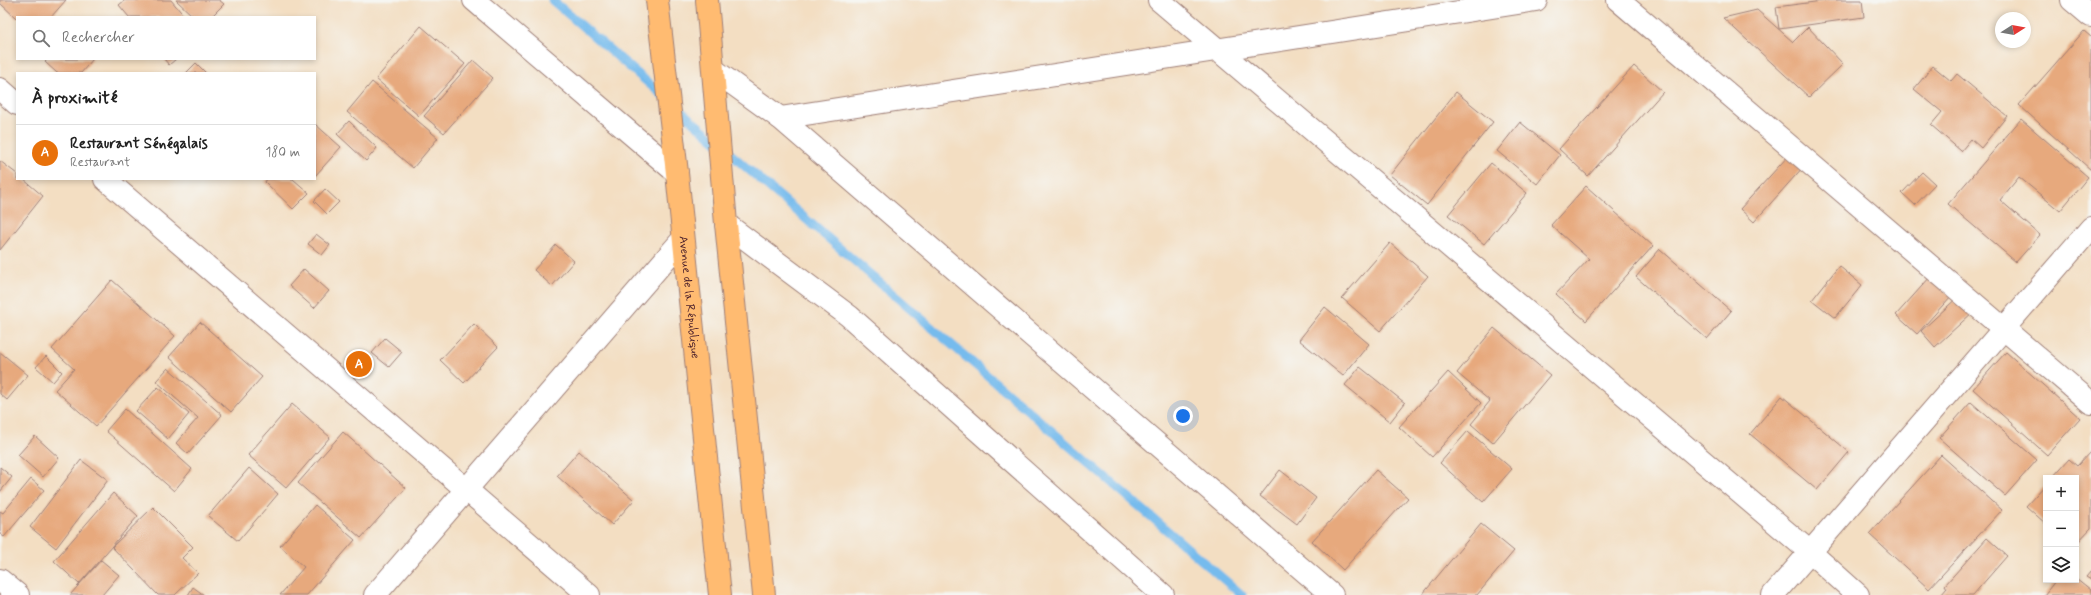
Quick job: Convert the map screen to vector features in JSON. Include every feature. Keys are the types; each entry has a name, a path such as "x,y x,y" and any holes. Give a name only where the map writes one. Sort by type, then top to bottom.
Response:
{"main road":[{"path":"707,0 726,224 764,595"},
{"name":"Avenue de la République","path":"653,4 677,173 682,240 720,595"}],"street":[{"path":"474,0 677,173"},
{"path":"1159,0 1810,552 1858,595"},
{"path":"780,118 1536,0"},
{"path":"1618,0 2091,403"},
{"path":"2072,0 2091,16"},
{"path":"714,70 780,118 1332,595"},
{"path":"0,89 16,103"},
{"path":"106,180 589,595"},
{"path":"726,224 849,316 1163,595"},
{"path":"1773,595 2091,228"},
{"path":"376,595 682,240"},
{"path":"0,580 18,595"}],"building":[{"path":"0,0 66,0 52,16 16,16 16,18 0,3"},
{"path":"125,0 171,0 184,16 128,16 119,5"},
{"path":"176,0 219,0 224,4 212,16 193,16"},
{"path":"1830,0 1862,0 1864,17 1779,29 1776,7"},
{"path":"1757,10 1793,42 1808,27 1843,64 1809,97 1723,18"},
{"path":"421,26 465,64 419,116 376,79"},
{"path":"2084,31 2091,37 2091,170 2019,105"},
{"path":"47,60 92,60 82,72 56,72 45,62"},
{"path":"165,60 175,60 169,65"},
{"path":"473,60 493,78 444,133 424,116"},
{"path":"196,63 205,72 187,72"},
{"path":"1634,66 1663,92 1588,176 1559,149"},
{"path":"1933,66 1951,81 1957,74 2007,116 1981,148 1971,139 1961,151 1931,125 1942,112 1914,89"},
{"path":"372,82 438,138 413,168 347,112"},
{"path":"1456,92 1493,122 1427,205 1390,175"},
{"path":"2021,119 2088,177 2060,211 2019,177 2000,200 2040,235 2016,262 1948,204"},
{"path":"349,121 377,148 366,161 337,134"},
{"path":"1520,122 1560,155 1537,184 1497,151"},
{"path":"316,125 341,147 316,175"},
{"path":"1790,154 1804,166 1754,222 1740,209"},
{"path":"0,161 16,173 16,180 24,180 43,196 0,250"},
{"path":"1491,163 1527,193 1484,244 1448,215"},
{"path":"1922,172 1935,184 1915,205 1902,193"},
{"path":"266,180 294,180 309,193 293,209 265,182"},
{"path":"1586,186 1653,246 1586,321 1556,294 1589,259 1551,225"},
{"path":"325,189 339,202 327,214 314,201"},
{"path":"316,234 330,245 322,255 308,244"},
{"path":"1390,243 1428,276 1380,331 1342,298"},
{"path":"556,245 574,261 552,286 534,270"},
{"path":"1660,249 1731,311 1707,339 1636,277"},
{"path":"1839,266 1862,285 1835,318 1812,300"},
{"path":"304,269 329,291 314,308 289,286"},
{"path":"1931,276 1952,295 1917,334 1896,315"},
{"path":"112,280 175,336 96,426 55,390 74,369 52,349"},
{"path":"1960,295 1974,311 1935,347 1921,331"},
{"path":"1325,307 1369,344 1343,376 1299,340"},
{"path":"200,322 262,377 231,412 169,357"},
{"path":"474,324 498,347 464,383 440,360"},
{"path":"1494,328 1550,375 1493,443 1471,424 1490,401 1457,373"},
{"path":"385,338 402,352 389,367 372,353"},
{"path":"0,352 28,375 7,400 0,394"},
{"path":"2006,352 2080,418 2047,455 1973,389"},
{"path":"46,356 62,372 53,382 36,367"},
{"path":"1360,367 1405,403 1390,422 1345,385"},
{"path":"168,368 222,415 188,454 176,443 198,418 156,381"},
{"path":"1448,372 1481,403 1432,457 1399,427"},
{"path":"158,387 189,414 168,439 136,411"},
{"path":"1782,396 1849,452 1817,490 1750,434"},
{"path":"1971,402 2037,460 2005,496 1939,438"},
{"path":"292,404 330,437 286,488 248,455"},
{"path":"125,409 192,469 174,491 106,431"},
{"path":"1468,431 1512,469 1483,502 1440,463"},
{"path":"343,432 406,488 361,538 298,483"},
{"path":"35,436 59,458 43,477 18,455"},
{"path":"579,451 634,500 612,525 557,476"},
{"path":"2091,451 2091,528 2079,541 2079,475 2055,475 2069,459 2077,466"},
{"path":"1941,455 2002,510 1929,589 1869,534"},
{"path":"81,460 108,480 56,548 30,527"},
{"path":"0,467 12,477 0,492"},
{"path":"249,468 278,494 238,541 208,516"},
{"path":"1280,470 1316,498 1297,524 1260,496"},
{"path":"1376,470 1408,498 1343,570 1312,541"},
{"path":"31,479 44,490 4,537 0,534 0,511 3,513"},
{"path":"2043,487 2043,521 2026,506"},
{"path":"113,493 138,516 79,584 54,561"},
{"path":"315,505 355,540 307,595 280,595 304,567 280,546"},
{"path":"153,507 193,547 182,558 198,573 175,595 158,595 112,547"},
{"path":"1481,524 1514,551 1477,595 1422,595"},
{"path":"1987,538 2007,556 1973,595 1941,595 1947,588 1945,585"},
{"path":"101,560 119,575 102,595 70,595"},
{"path":"2091,571 2091,580 2086,577"},
{"path":"2079,580 2091,590 2091,595 2044,595 2054,583 2079,583"},
{"path":"193,587 204,595 188,595"}],"waterway":[{"path":"552,0 1242,595"}],"place":[{"name":"Restaurant Sénégalais","path":"359,364"}]}
